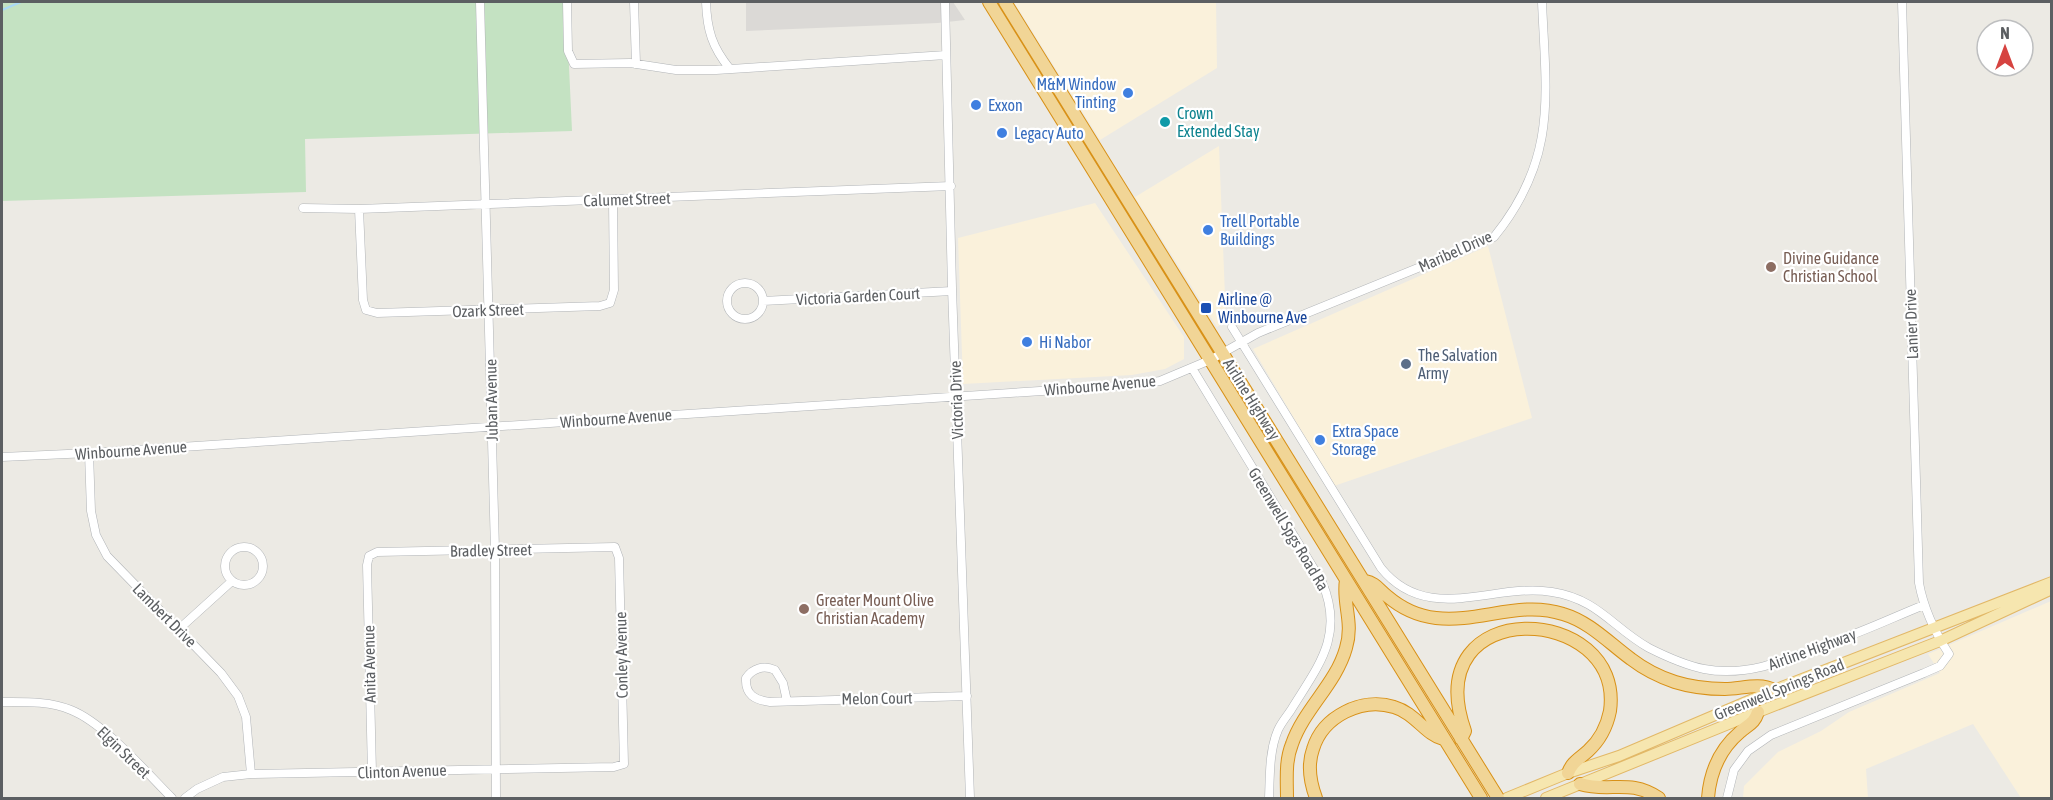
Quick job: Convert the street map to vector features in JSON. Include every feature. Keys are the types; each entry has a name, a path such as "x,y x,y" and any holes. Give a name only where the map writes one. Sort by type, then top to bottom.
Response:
{"highway":[{"name":"Airline Highway","path":"989,2 1481,798"},
{"name":"Airline Highway","path":"1005,2 1498,798"},
{"path":"1093,170 1105,163"},
{"path":"1287,798 1288,760 1292,743 1300,725 1337,670 1347,647 1350,621 1344,592 1346,580"},
{"path":"1364,580 1374,583 1400,606 1429,617 1456,618 1526,609 1548,610 1563,614 1593,629 1639,665 1675,682 1714,689 1737,689 1764,685 1773,690"},
{"path":"1461,739 1466,731 1458,709 1457,690 1461,672 1473,651 1486,640 1508,630 1531,628 1556,632 1572,639 1594,658 1604,673 1610,695 1608,718 1601,735 1587,752 1572,763 1568,773"},
{"path":"1316,798 1310,772 1313,748 1322,731 1347,711 1373,704 1397,708 1420,722 1435,737 1444,740"},
{"path":"1708,798 1711,777 1721,755 1738,733 1755,721 1758,712"},
{"path":"1581,784 1593,788 1634,787 1659,798"}],"main road":[{"name":"Greenwell Springs Road","path":"1506,798 1568,773 1619,756 1773,690 2052,582"},
{"name":"Greenwell Springs Road","path":"1546,798 1941,641 2052,589"}],"street":[{"name":"Juban Avenue","path":"480,2 495,550 496,798"},
{"path":"567,2 568,51 574,64 636,64 676,70 729,69 946,55"},
{"path":"634,2 636,64"},
{"path":"706,2 708,30 717,53 729,69"},
{"name":"Victoria Drive","path":"945,2 952,291 970,798"},
{"name":"Maribel Drive","path":"1224,353 1258,333 1494,237 1524,192 1538,159 1544,130 1546,101 1542,2"},
{"name":"Lanier Drive","path":"1902,2 1919,583 1923,606 1932,628 1941,641"},
{"name":"Calumet Street","path":"303,208 359,209 951,186"},
{"name":"Ozark Street","path":"359,209 363,300 366,310 377,313 489,311 600,306 610,303 614,290 613,200"},
{"path":"745,283 758,288 764,301 759,314 746,319 733,315 727,302 732,289 745,283"},
{"name":"Victoria Garden Court","path":"764,301 952,291"},
{"name":"Airline Highway","path":"1232,327 1381,568 1389,578 1408,591 1449,600 1524,591 1552,592 1589,603 1638,641 1673,660 1706,669 1731,671 1760,668 1800,656 1923,606"},
{"name":"Winbourne Avenue","path":"2,457 1133,385 1160,381 1224,353"},
{"name":"Greenwell Spgs Road Ra","path":"1192,368 1323,582 1330,601 1332,620 1329,640 1321,662 1278,730 1271,757 1269,798"},
{"name":"Lambert Drive","path":"89,453 92,511 96,535 106,556 179,629 238,696 246,717 251,774"},
{"name":"Bradley Street","path":"369,556 377,552 615,547"},
{"name":"Conley Avenue","path":"615,547 619,558 624,764"},
{"path":"242,548 256,552 261,557 263,564 259,578 246,585 232,581 225,569 229,555 242,548"},
{"name":"Anita Avenue","path":"369,556 367,565 372,772"},
{"path":"179,629 232,581"},
{"path":"1727,798 1734,770 1748,751 1771,735 1940,666 1949,654 1941,641"},
{"name":"Melon Court","path":"787,701 783,683 776,670 761,668 746,678 750,695 770,702 967,696"},
{"name":"Elgin Street","path":"2,702 48,704 82,715 98,726 172,798"},
{"name":"Clinton Avenue","path":"185,798 197,789 224,777 251,774 615,767 624,764"}],"shaded area":[{"path":"746,2 953,2 965,20 746,31"},
{"path":"1014,2 1216,2 1217,68 1100,140"},
{"path":"1219,146 1226,321 1217,327 1135,197"},
{"path":"1095,203 1184,337 1184,359 1165,369 1132,375 963,384 958,238"},
{"path":"1488,246 1532,418 1334,486 1253,349"},
{"path":"2051,601 2051,798 2021,798 1973,724 1866,769 1868,798 1743,798 1744,786 1778,752 1821,731 1849,712 1940,673 1928,654"}],"green space":[{"path":"2,2 566,2 572,131 305,139 306,192 2,201"}],"waterway":[{"path":"2,10 21,2"},
{"path":"143,2 152,2"}],"place":[{"name":"M&M Window Tinting","path":"1128,93"},
{"name":"Exxon","path":"976,105"},
{"name":"Crown Extended Stay","path":"1165,122"},
{"name":"Legacy Auto","path":"1002,133"},
{"name":"Trell Portable Buildings","path":"1208,230"},
{"name":"Divine Guidance Christian School","path":"1771,267"},
{"name":"Airline @ Winbourne Ave","path":"1206,308"},
{"name":"Hi Nabor","path":"1027,342"},
{"name":"The Salvation Army","path":"1406,364"},
{"name":"Extra Space Storage","path":"1320,440"},
{"name":"Greater Mount Olive Christian Academy","path":"804,609"}]}
